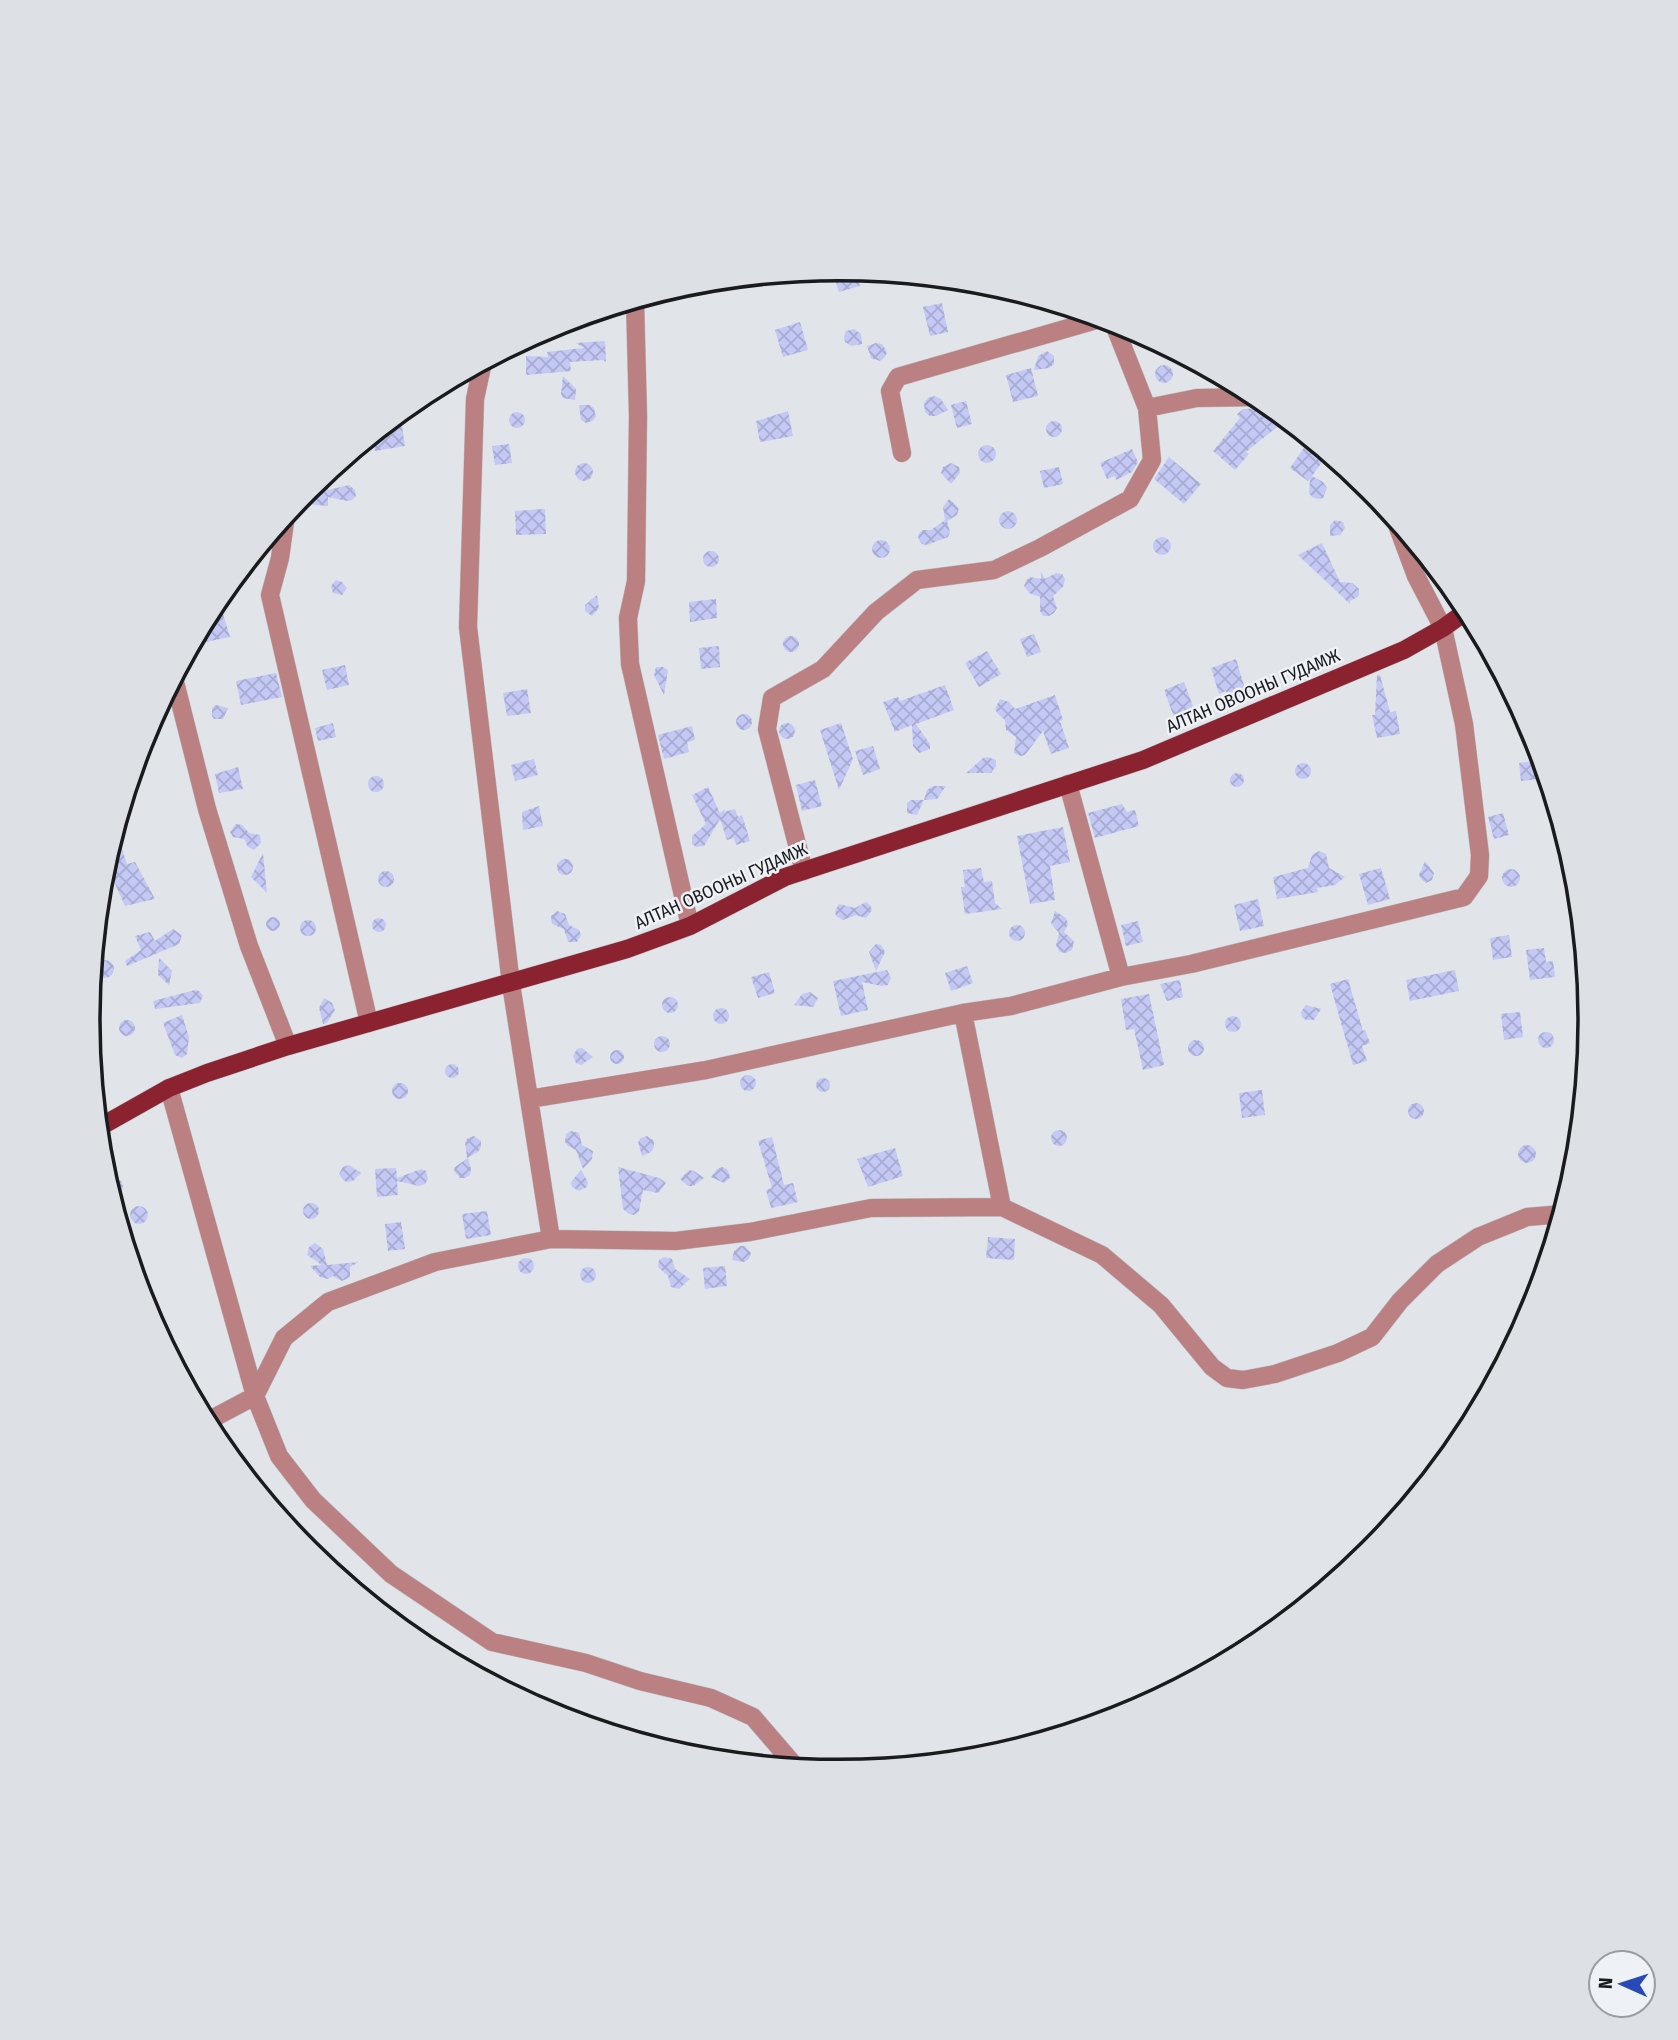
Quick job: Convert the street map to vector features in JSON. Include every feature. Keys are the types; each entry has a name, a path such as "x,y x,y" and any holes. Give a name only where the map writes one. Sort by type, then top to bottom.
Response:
{"main road":[{"name":"АЛТАН ОВООНЫ ГУДАМЖ","path":"107,1123 169,1088 288,1046 628,949 690,926 785,877 1167,750 1404,650 1459,617"}],"street":[{"path":"635,310 638,416 636,570 628,618 630,664 690,926"},
{"path":"902,453 890,391 898,377 1085,323"},
{"path":"804,871 767,729 772,698 824,668 876,612 917,580 994,570 1130,499 1152,460 1147,408 1118,336"},
{"path":"480,374 475,399 468,627 511,984 551,1239"},
{"path":"1147,408 1197,398 1237,397"},
{"path":"284,532 270,595 369,1023"},
{"path":"529,1099 706,1070 963,1013 1011,1006 1121,976 1191,964 1464,897 1479,876 1480,855 1464,724 1443,628 1416,576 1404,544"},
{"path":"177,691 207,809 249,946 288,1046"},
{"path":"1068,784 1121,976"},
{"path":"963,1013 1002,1208"},
{"path":"169,1088 255,1396 279,1456 313,1500 391,1574 492,1642 586,1663 640,1681 711,1698 753,1717 788,1758"},
{"path":"215,1417 255,1396 284,1338 328,1302 435,1262 551,1239 676,1241 750,1231 872,1208 1002,1208 1101,1255 1161,1305 1212,1367 1227,1378 1243,1380 1275,1374 1338,1353 1372,1336 1401,1300 1437,1264 1478,1237 1527,1217 1552,1215"}],"building":[{"path":"836,281 859,281 860,286 839,292"},
{"path":"942,303 948,332 930,336 923,307"},
{"path":"800,322 808,350 783,357 775,330"},
{"path":"854,329 861,334 862,344 852,346 845,342 844,336 846,331"},
{"path":"605,341 606,362 570,362 571,371 526,375 526,356 548,357 547,352 584,348 576,343"},
{"path":"882,344 887,352 880,361 871,358 867,346"},
{"path":"1047,351 1054,356 1054,364 1049,368 1034,370 1038,356"},
{"path":"1164,365 1170,368 1173,374 1170,380 1164,383 1158,380 1155,374 1158,368"},
{"path":"1031,368 1038,396 1013,402 1006,375"},
{"path":"563,376 576,389 575,400 563,398 561,394"},
{"path":"935,396 941,399 948,410 930,416 925,412 924,403"},
{"path":"966,401 972,424 957,428 951,405"},
{"path":"579,405 590,405 594,408 596,417 586,423 581,420"},
{"path":"1255,408 1277,427 1246,452 1249,454 1235,470 1213,451 1240,418 1237,414 1244,409"},
{"path":"788,411 793,436 760,442 756,421"},
{"path":"514,412 520,412 525,420 523,426 514,428 509,423 509,417"},
{"path":"1051,421 1057,421 1062,429 1060,435 1051,437 1046,432 1046,426"},
{"path":"402,425 405,446 375,451 374,446"},
{"path":"509,444 512,463 495,465 492,446"},
{"path":"983,445 991,445 996,454 994,461 983,463 978,458 978,450"},
{"path":"1305,447 1323,461 1312,476 1323,482 1327,488 1323,498 1312,497 1309,493 1310,479 1308,481 1290,468"},
{"path":"1132,449 1138,462 1132,472 1116,480 1115,476 1107,479 1100,463"},
{"path":"1169,457 1201,484 1184,504 1154,479"},
{"path":"584,463 590,466 593,472 590,478 584,481 578,478 575,472 578,466"},
{"path":"951,463 959,467 960,473 951,484 941,473 943,467"},
{"path":"1059,467 1063,484 1044,488 1040,471"},
{"path":"349,485 355,490 356,496 352,500 328,497 328,506 309,504 328,486 328,490"},
{"path":"949,499 959,508 957,515 947,521 950,532 948,537 927,545 922,544 918,538 919,533 931,530 945,520 943,507"},
{"path":"545,509 546,534 516,535 515,511"},
{"path":"1004,511 1012,511 1017,520 1015,527 1004,529 999,524 999,516"},
{"path":"1335,520 1343,522 1345,528 1340,535 1330,536 1330,525"},
{"path":"1162,537 1168,540 1171,546 1168,552 1162,555 1156,552 1153,546 1156,540"},
{"path":"881,540 887,543 890,549 887,555 881,558 875,555 872,549 875,543"},
{"path":"1322,543 1340,582 1352,583 1359,589 1359,596 1350,601 1350,604 1298,555"},
{"path":"711,551 719,559 711,567 703,559"},
{"path":"1041,572 1045,579 1056,573 1062,574 1065,579 1063,587 1053,596 1057,608 1049,616 1043,616 1040,611 1040,597 1029,593 1024,586 1030,577 1041,579"},
{"path":"336,580 347,588 342,595 333,593 331,586"},
{"path":"597,595 599,608 592,616 585,611 585,605"},
{"path":"716,599 717,618 690,622 689,602"},
{"path":"222,612 230,637 204,642"},
{"path":"1034,634 1041,652 1027,657 1020,639"},
{"path":"791,636 799,644 791,652 783,644"},
{"path":"719,646 720,667 701,669 699,648"},
{"path":"987,651 1001,674 979,687 965,663"},
{"path":"1236,659 1247,695 1230,701 1226,691 1219,694 1211,668"},
{"path":"345,665 349,685 327,690 322,670"},
{"path":"656,667 668,670 664,695 654,675"},
{"path":"276,673 282,697 241,705 236,681"},
{"path":"1377,675 1380,675 1390,712 1396,711 1400,734 1377,738 1372,715 1375,715"},
{"path":"1184,682 1194,709 1174,717 1164,690"},
{"path":"945,685 954,710 916,724 930,744 930,749 919,753 913,746 912,725 895,732 883,702 898,697 900,701"},
{"path":"527,689 531,713 507,716 503,693"},
{"path":"1055,695 1069,748 1051,754 1043,731 1025,755 1014,753 1016,737 1006,730 1005,720 995,709 1000,699 1009,702 1015,709"},
{"path":"216,705 228,708 223,719 214,719 212,716 212,708"},
{"path":"744,714 750,716 750,728 744,730 738,728 736,722 738,716"},
{"path":"333,723 336,737 318,741 315,728"},
{"path":"787,723 793,725 793,737 787,739 781,737 779,731 781,725"},
{"path":"841,723 853,759 839,790 820,730"},
{"path":"692,726 695,740 687,742 689,752 664,759 658,735"},
{"path":"873,746 880,769 863,775 855,751"},
{"path":"983,758 996,760 996,766 991,773 966,773"},
{"path":"534,759 538,775 515,781 511,765"},
{"path":"1531,761 1538,779 1521,781 1519,763"},
{"path":"1303,763 1311,771 1303,779 1295,771"},
{"path":"238,767 243,789 219,793 215,774"},
{"path":"1234,773 1240,773 1244,780 1240,787 1234,787 1230,783 1230,777"},
{"path":"373,776 379,776 384,784 382,790 373,792 368,787 368,781"},
{"path":"815,780 822,806 802,811 796,785"},
{"path":"933,786 946,786 937,799 924,800 927,790"},
{"path":"708,787 720,813 725,809 724,812 735,809 738,817 742,815 750,841 736,845 734,838 727,840 720,819 704,846 696,847 692,844 692,836 706,824 692,795"},
{"path":"911,800 924,800 917,815 907,813 907,803"},
{"path":"1122,804 1127,812 1135,810 1139,826 1095,838 1088,813"},
{"path":"539,806 543,826 523,830 522,812"},
{"path":"1503,813 1509,835 1494,839 1488,817"},
{"path":"236,824 242,825 249,833 260,835 261,843 254,850 248,847 244,839 233,837 230,832"},
{"path":"1063,827 1070,862 1050,866 1055,900 1030,904 1017,836"},
{"path":"121,846 127,864 135,862 155,899 125,906 113,880"},
{"path":"1319,851 1326,854 1329,868 1345,877 1335,885 1317,888 1318,892 1277,899 1273,877 1308,868 1312,855"},
{"path":"263,853 267,893 251,877"},
{"path":"562,859 568,859 573,867 571,873 562,875 557,870 557,864"},
{"path":"1425,861 1434,873 1432,880 1426,883 1419,875"},
{"path":"981,868 984,882 992,881 995,903 1002,909 965,914 961,887 965,887 963,870"},
{"path":"1381,868 1390,899 1368,905 1359,874"},
{"path":"1511,869 1517,872 1520,878 1517,884 1511,887 1505,884 1502,878 1505,872"},
{"path":"386,871 392,873 392,885 386,887 380,885 378,879 380,873"},
{"path":"1258,899 1264,926 1240,931 1234,905"},
{"path":"866,902 872,910 866,918 856,915 843,920 836,916 835,911 839,904 855,908"},
{"path":"557,911 565,914 569,925 579,930 581,935 577,942 568,942 564,929 552,924 551,916"},
{"path":"1055,911 1066,918 1068,924 1064,932 1074,941 1072,950 1066,953 1060,952 1056,945 1059,933 1051,923"},
{"path":"270,917 276,917 280,924 276,931 270,931 266,927 266,921"},
{"path":"376,918 382,918 386,925 382,932 376,932 372,928 372,922"},
{"path":"305,920 311,920 316,928 314,934 305,936 300,931 300,925"},
{"path":"1138,921 1143,942 1126,946 1121,925"},
{"path":"1014,925 1020,925 1025,933 1023,939 1014,941 1009,936 1009,930"},
{"path":"173,929 182,935 179,944 127,966 125,961 141,950 135,936 150,932 155,941"},
{"path":"1509,935 1512,957 1493,960 1490,938"},
{"path":"876,944 881,945 885,952 876,971 869,952"},
{"path":"1544,948 1546,962 1553,961 1555,977 1530,980 1526,950"},
{"path":"159,958 172,971 169,985 158,975"},
{"path":"102,961 108,961 113,966 111,975 105,978 101,976"},
{"path":"967,966 973,983 951,991 945,973"},
{"path":"887,970 891,978 888,985 862,982 868,1010 841,1016 833,981"},
{"path":"1455,970 1459,991 1410,1001 1406,980"},
{"path":"769,972 775,993 758,998 751,977"},
{"path":"1348,979 1363,1031 1365,1030 1370,1043 1362,1046 1367,1061 1353,1065 1330,984"},
{"path":"1180,980 1183,997 1167,1001 1160,984"},
{"path":"195,990 203,996 200,1003 155,1009 153,1001"},
{"path":"810,992 818,998 813,1007 794,1005 802,994"},
{"path":"1149,994 1164,1065 1143,1070 1134,1029 1126,1030 1121,999"},
{"path":"670,997 678,1005 670,1013 662,1005"},
{"path":"324,998 332,1003 335,1010 327,1023 323,1024 319,1008"},
{"path":"1306,1005 1321,1009 1314,1020 1302,1017 1301,1012"},
{"path":"721,1008 729,1016 721,1024 713,1016"},
{"path":"1520,1012 1523,1037 1504,1040 1501,1014"},
{"path":"182,1015 189,1037 187,1054 182,1058 175,1055 163,1023"},
{"path":"1230,1016 1236,1016 1241,1024 1239,1030 1230,1032 1225,1027 1225,1021"},
{"path":"124,1020 130,1020 135,1028 133,1034 124,1036 119,1031 119,1025"},
{"path":"1543,1032 1549,1032 1554,1040 1552,1046 1543,1048 1538,1043 1538,1037"},
{"path":"659,1036 665,1036 670,1044 668,1050 659,1052 654,1047 654,1041"},
{"path":"1196,1040 1202,1042 1202,1054 1196,1056 1190,1054 1188,1048 1190,1042"},
{"path":"582,1048 593,1057 581,1065 576,1063 573,1056 577,1049"},
{"path":"614,1050 620,1050 624,1057 620,1064 614,1064 610,1060 610,1054"},
{"path":"449,1064 455,1064 459,1071 455,1078 449,1078 445,1074 445,1068"},
{"path":"748,1075 756,1083 748,1091 740,1083"},
{"path":"820,1078 826,1078 830,1085 826,1092 820,1092 816,1088 816,1082"},
{"path":"397,1083 403,1083 408,1091 406,1097 397,1099 392,1094 392,1088"},
{"path":"1262,1090 1265,1115 1242,1118 1239,1093"},
{"path":"1416,1103 1422,1105 1422,1117 1416,1119 1410,1117 1408,1111 1410,1105"},
{"path":"1059,1130 1067,1138 1059,1146 1051,1138"},
{"path":"571,1131 579,1133 582,1145 593,1151 592,1159 583,1169 576,1150 565,1142 566,1134"},
{"path":"474,1136 481,1141 481,1147 467,1158 465,1142"},
{"path":"647,1136 654,1141 654,1147 651,1152 642,1156 638,1142"},
{"path":"772,1137 784,1185 793,1183 798,1202 771,1208 766,1190 772,1188 758,1141"},
{"path":"1527,1145 1533,1148 1536,1154 1533,1160 1527,1163 1521,1160 1518,1154 1521,1148"},
{"path":"895,1148 903,1176 868,1187 857,1159"},
{"path":"468,1158 470,1175 460,1178 454,1171 455,1167"},
{"path":"349,1165 361,1173 353,1181 347,1182 339,1174 343,1167"},
{"path":"618,1167 659,1178 666,1183 658,1193 643,1190 639,1211 634,1215 623,1209"},
{"path":"722,1167 727,1169 730,1178 724,1183 711,1177"},
{"path":"396,1168 397,1178 421,1169 426,1171 428,1179 425,1184 419,1186 397,1181 398,1195 377,1197 375,1169"},
{"path":"581,1170 588,1182 587,1187 579,1191 572,1187 571,1182"},
{"path":"689,1170 704,1178 693,1186 688,1186 680,1179"},
{"path":"117,1179 121,1181 121,1194"},
{"path":"308,1203 314,1203 319,1211 317,1217 308,1219 303,1214 303,1208"},
{"path":"139,1206 145,1209 148,1215 145,1221 139,1224 133,1221 130,1215 133,1209"},
{"path":"487,1211 491,1235 466,1239 462,1214"},
{"path":"401,1222 405,1249 388,1251 385,1224"},
{"path":"988,1237 1015,1239 1014,1260 986,1258"},
{"path":"315,1243 323,1249 327,1265 359,1262 350,1267 350,1277 342,1281 333,1276 328,1279 320,1277 310,1266 322,1265 307,1255 309,1247"},
{"path":"745,1246 751,1253 749,1259 744,1262 732,1260 734,1251"},
{"path":"664,1257 672,1259 675,1269 690,1279 679,1289 671,1287 668,1276 658,1267 659,1260"},
{"path":"523,1258 529,1258 534,1266 532,1272 523,1274 518,1269 518,1263"},
{"path":"725,1266 727,1286 705,1289 703,1268"},
{"path":"585,1267 591,1267 596,1275 594,1281 585,1283 580,1278 580,1272"}]}
